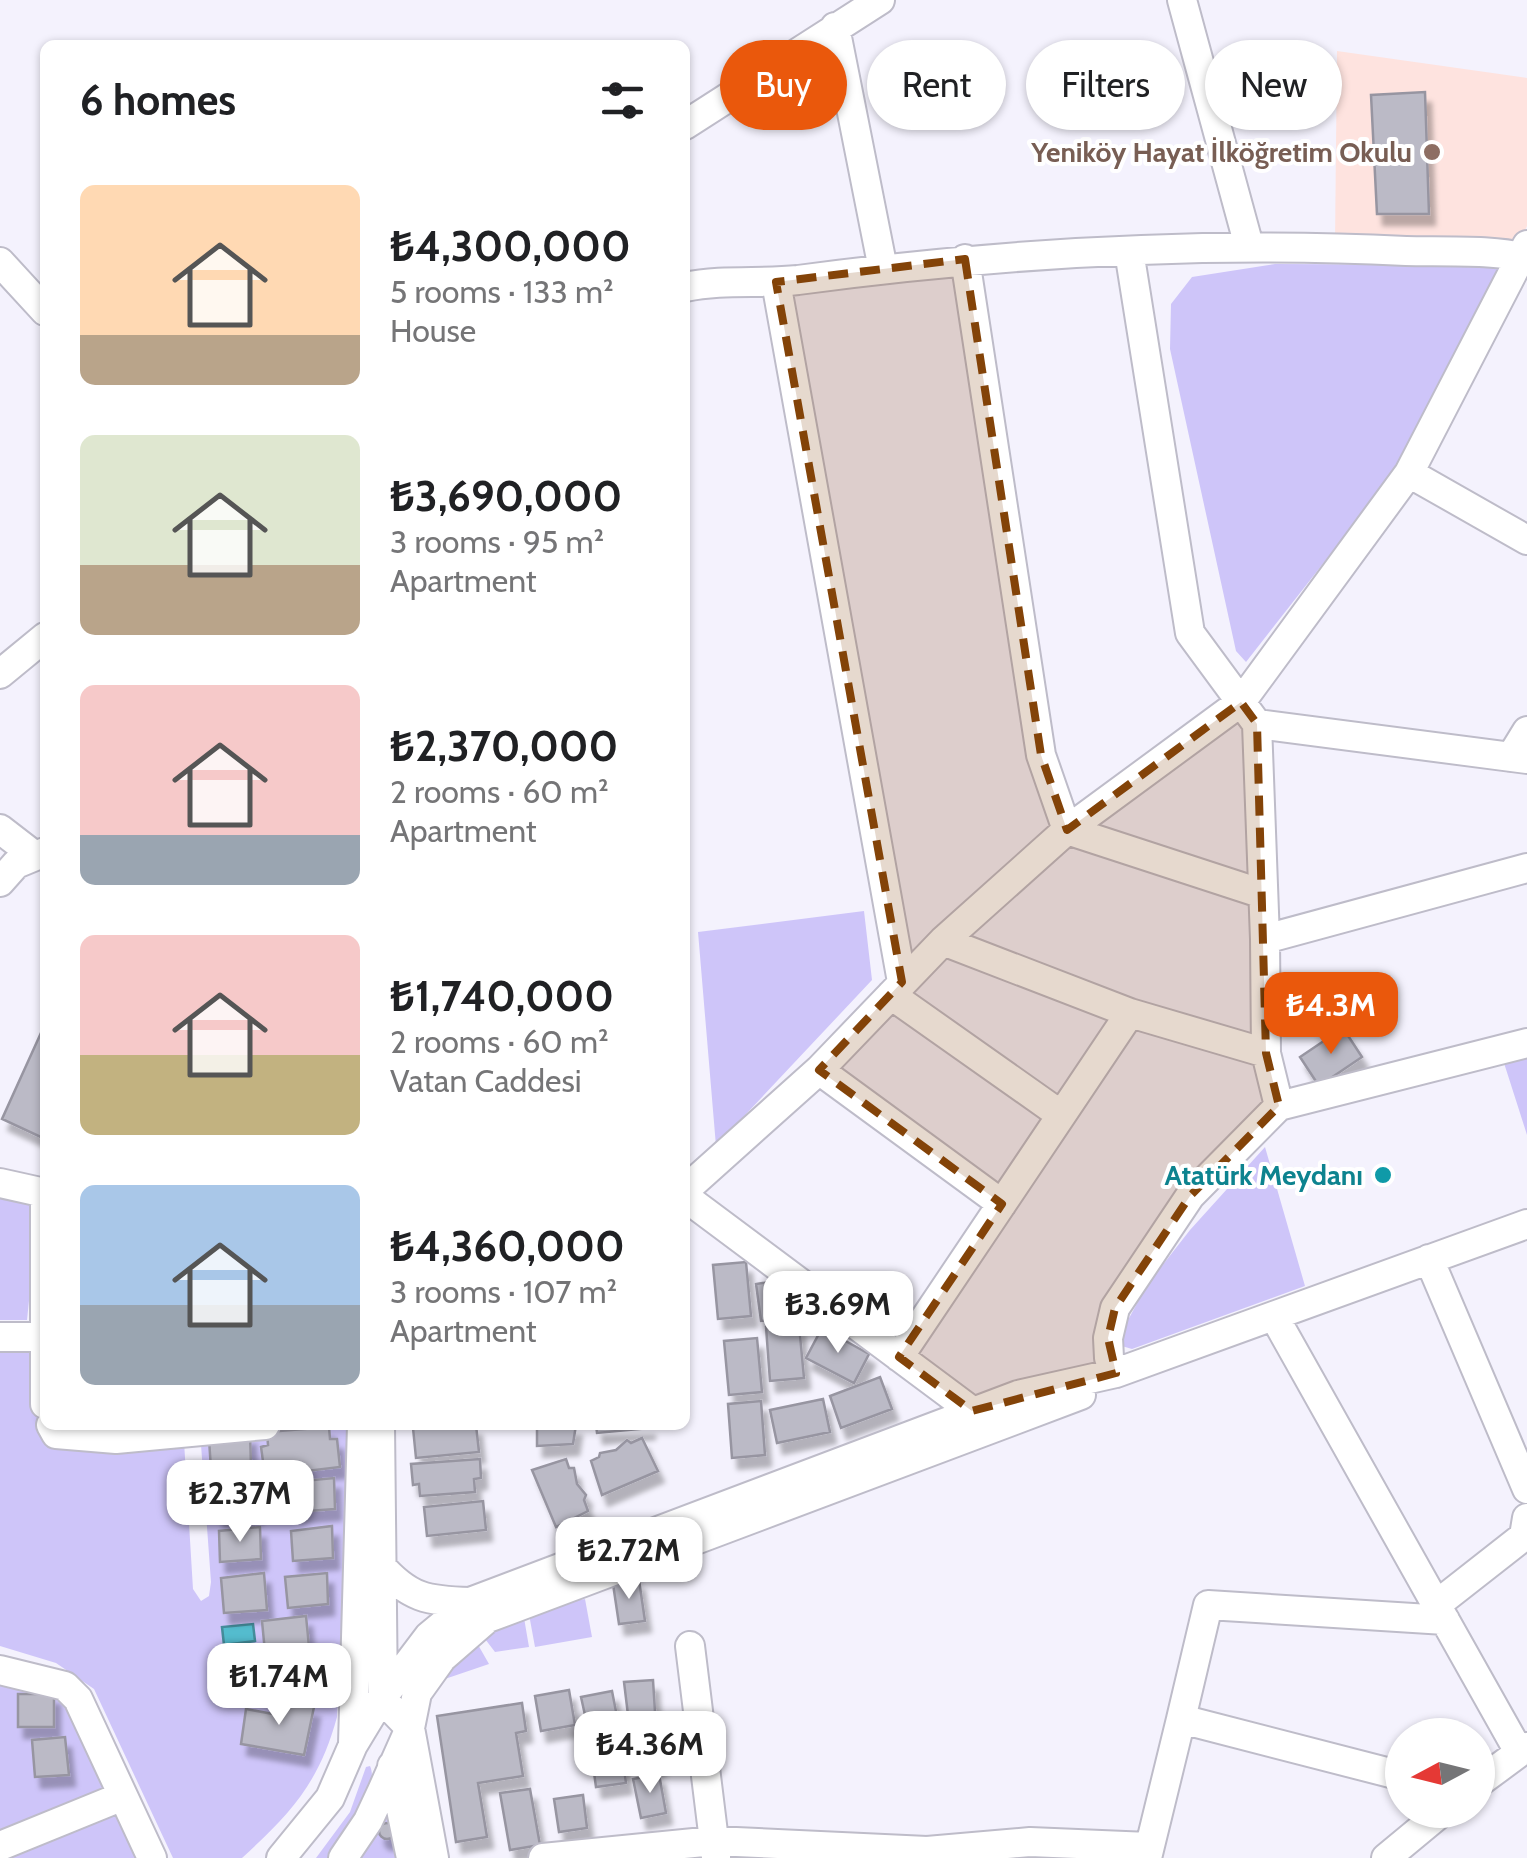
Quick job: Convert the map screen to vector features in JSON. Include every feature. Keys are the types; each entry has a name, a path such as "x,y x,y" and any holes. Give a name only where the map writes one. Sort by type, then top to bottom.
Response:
{"street":[{"path":"690,121 880,0"},
{"path":"1182,0 1249,246"},
{"path":"835,27 883,268"},
{"path":"690,286 713,281 776,282 965,259 1249,246 1525,253 1409,473 1249,713 1067,830 943,941 819,1070 690,1189"},
{"path":"0,248 40,292"},
{"path":"1129,251 1190,633 1249,713 1264,894 1266,1053 1280,1106"},
{"path":"965,259 1040,754 1067,830"},
{"path":"0,262 40,306"},
{"path":"776,282 896,988 1061,1115"},
{"path":"1409,473 1527,540"},
{"path":"0,674 40,641"},
{"path":"1249,713 1519,758 1527,730"},
{"path":"0,829 40,854"},
{"path":"1067,830 1264,894"},
{"path":"0,882 16,864 40,854"},
{"path":"1265,939 1527,868"},
{"path":"943,941 1130,1012 1266,1053"},
{"path":"900,1357 1130,1012"},
{"path":"1116,1373 1109,1358 1108,1338 1114,1308 1190,1196 1280,1106 1527,1042"},
{"path":"819,1070 1002,1204"},
{"path":"0,1183 40,1191"},
{"path":"690,1198 984,1420"},
{"path":"281,1858 330,1798 353,1745 428,1636 470,1602 984,1420 1076,1398 1116,1373 1527,1224"},
{"path":"1429,1259 1527,1489"},
{"path":"1274,1316 1440,1612 1523,1750 1495,1771"},
{"path":"0,1337 40,1338"},
{"path":"343,1858 368,1821 410,1728 416,1693 442,1658 488,1618 984,1420"},
{"path":"54,1430 56,1434 116,1439 212,1430"},
{"path":"353,1745 362,1430"},
{"path":"380,1430 383,1700 410,1728 434,1858"},
{"path":"542,1858 715,1849 926,1854 1030,1842 1148,1852 1208,1605 1440,1612 1524,1536 1527,1518"},
{"path":"380,1564 400,1588 433,1601 470,1602"},
{"path":"690,1646 715,1849"},
{"path":"0,1670 65,1686 78,1700 152,1858"},
{"path":"1181,1718 1385,1772"},
{"path":"353,1745 391,1765 412,1858"},
{"path":"0,1846 123,1796"},
{"path":"1386,1858 1422,1828"}],"highlighted area":[{"path":"965,259 1041,755 1067,830 1241,702 1257,724 1266,1053 1279,1106 1190,1196 1115,1308 1108,1338 1116,1373 972,1411 899,1357 1002,1204 819,1070 902,982 776,282"}],"shaded area":[{"name":"Yeniköy Hayat İlköğretim Okulu","path":"1342,52 1527,78 1527,226 1516,249 1335,241"},
{"path":"1275,264 1495,265 1505,272 1387,482 1246,662 1236,651 1170,349 1171,304 1192,277"},
{"path":"864,911 872,980 716,1146 698,932"},
{"path":"1527,1056 1527,1135 1504,1063"},
{"path":"1265,1147 1305,1286 1132,1349 1115,1344 1147,1285 1190,1230"},
{"path":"0,1181 40,1185 27,1320 0,1320"},
{"path":"0,1343 36,1343 40,1430 183,1430 193,1589 201,1601 209,1596 211,1582 200,1431 347,1430 350,1443 337,1717 312,1779 275,1826 242,1858 173,1858 94,1689 56,1663 0,1646"},
{"path":"585,1599 592,1637 535,1647 528,1609"},
{"path":"523,1612 529,1647 495,1652 482,1635"},
{"path":"477,1643 489,1664 439,1681 451,1655"},
{"path":"0,1670 65,1686 152,1858 0,1858"},
{"path":"370,1766 370,1788 359,1814 328,1858 316,1858 350,1812 366,1767"},
{"path":"391,1799 405,1858 359,1858"}],"water":[{"path":"253,1624 255,1641 224,1645 222,1627"}],"building":[{"path":"1425,92 1429,214 1377,214 1371,95"},
{"path":"1343,1028 1362,1057 1319,1086 1300,1057"},
{"path":"40,1035 40,1137 2,1119"},
{"path":"746,1262 751,1316 718,1319 713,1265"},
{"path":"776,1281 796,1300 798,1317 761,1321 756,1284"},
{"path":"799,1325 804,1378 770,1381 766,1327"},
{"path":"822,1328 869,1354 854,1383 806,1358"},
{"path":"757,1338 762,1392 729,1395 724,1341"},
{"path":"880,1377 892,1409 841,1428 830,1396"},
{"path":"823,1399 830,1432 777,1443 770,1410"},
{"path":"761,1401 765,1455 732,1458 728,1404"},
{"path":"329,1430 330,1439 337,1439 340,1467 265,1476 261,1447 268,1445 267,1432"},
{"path":"413,1430 477,1430 479,1452 416,1458"},
{"path":"537,1430 575,1430 573,1444 537,1446"},
{"path":"250,1434 251,1466 211,1469 209,1439"},
{"path":"642,1438 658,1471 602,1495 591,1461 600,1453 616,1450 627,1440 631,1443"},
{"path":"480,1459 481,1478 474,1479 475,1492 420,1496 419,1484 413,1485 411,1464"},
{"path":"566,1459 586,1495 588,1511 556,1527 532,1470"},
{"path":"334,1478 335,1509 295,1512 293,1482"},
{"path":"256,1481 257,1513 217,1516 215,1485"},
{"path":"483,1501 486,1530 427,1536 424,1507"},
{"path":"332,1526 333,1558 293,1561 291,1531"},
{"path":"260,1527 261,1559 220,1562 219,1531"},
{"path":"264,1573 267,1610 224,1613 221,1578"},
{"path":"327,1573 328,1604 288,1608 285,1577"},
{"path":"639,1580 645,1621 619,1624 613,1584"},
{"path":"306,1616 309,1647 265,1652 262,1621"},
{"path":"653,1680 655,1712 628,1715 624,1682"},
{"path":"569,1690 575,1725 541,1731 535,1696"},
{"path":"612,1691 620,1732 590,1738 581,1697"},
{"path":"18,1694 54,1694 54,1727 18,1727"},
{"path":"277,1700 314,1707 304,1755 241,1744 246,1709 273,1714"},
{"path":"522,1703 526,1731 516,1733 523,1776 478,1783 487,1837 456,1842 437,1716"},
{"path":"652,1721 661,1764 634,1770 626,1727"},
{"path":"65,1737 69,1775 35,1777 32,1740"},
{"path":"621,1747 626,1783 596,1787 591,1751"},
{"path":"659,1774 666,1813 641,1818 633,1779"},
{"path":"530,1789 540,1845 510,1850 500,1793"},
{"path":"583,1795 587,1828 559,1832 554,1799"},
{"path":"387,1823 395,1831 387,1839 379,1831"}],"place":[{"name":"Yeniköy Hayat İlköğretim Okulu","path":"1432,152"},
{"name":"Atatürk Meydanı","path":"1383,1175"}]}
